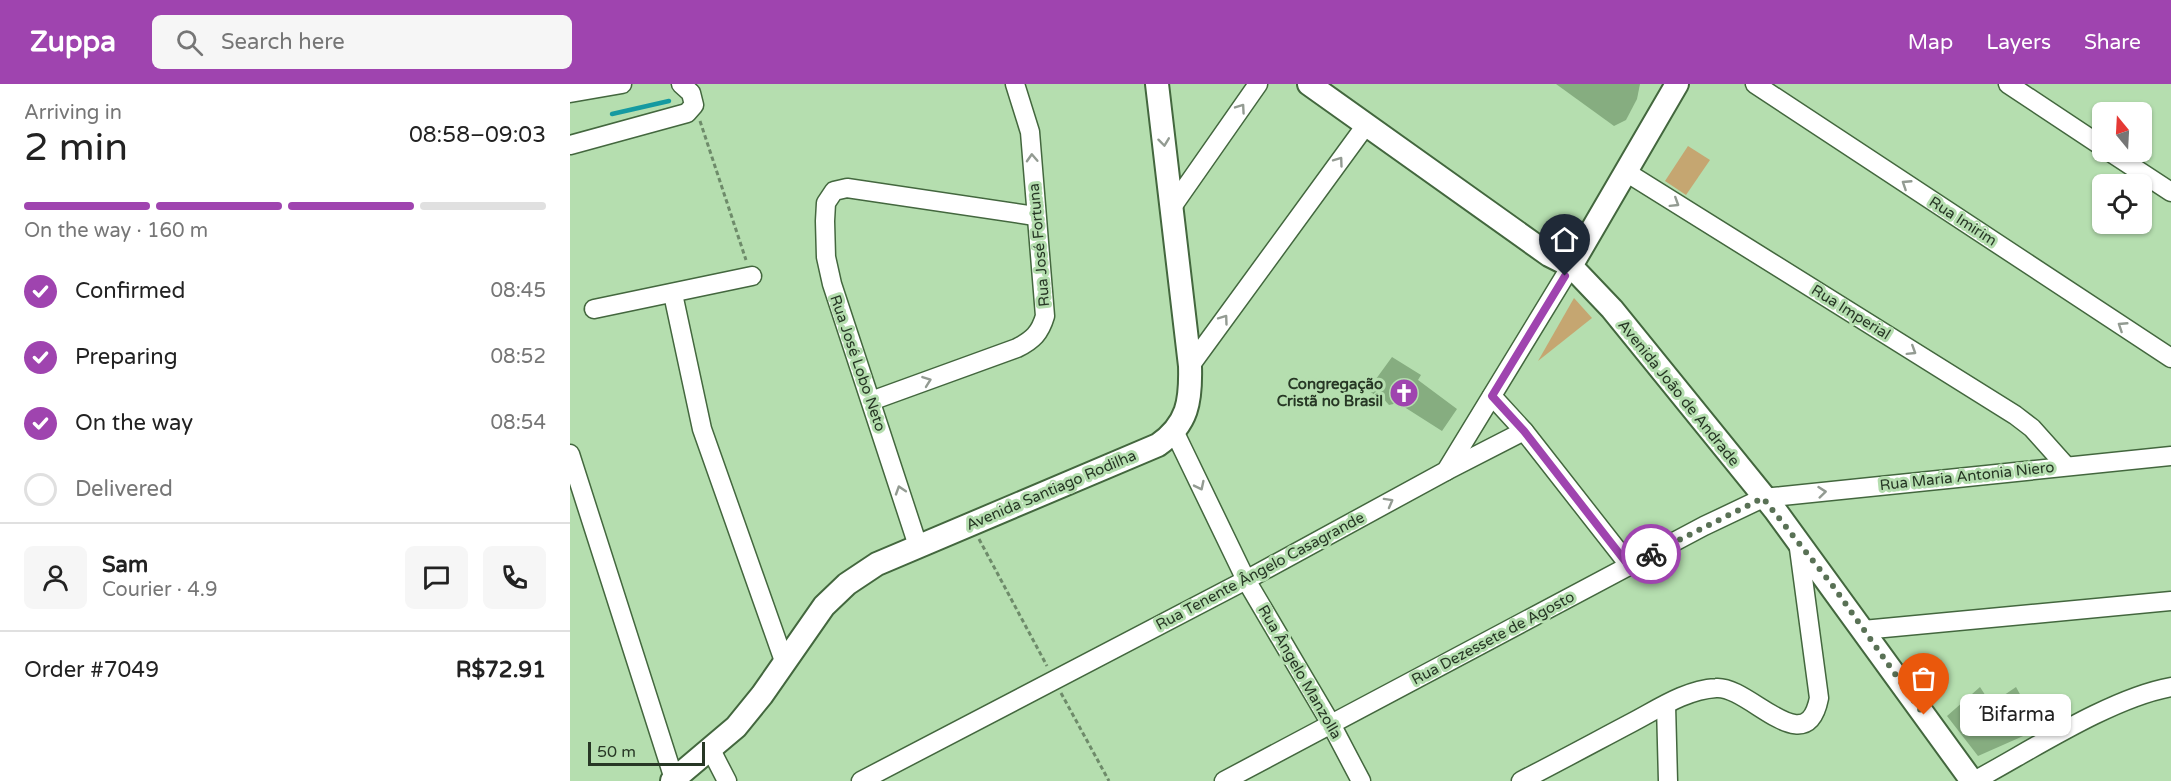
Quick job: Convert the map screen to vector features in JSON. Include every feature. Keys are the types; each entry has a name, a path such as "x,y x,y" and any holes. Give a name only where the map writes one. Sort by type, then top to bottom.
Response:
{"main road":[{"path":"1157,84 1190,366 1191,392 1186,413 1175,433"},
{"name":"Avenida João de Andrade","path":"1309,84 1550,255 1571,266 1612,309 1797,540 1973,781"},
{"path":"1571,266 1677,84"},
{"name":"Avenida Santiago Rodilha","path":"673,780 736,728 824,606 847,584 877,564 1158,444 1175,433"}],"street":[{"path":"570,93 622,84"},
{"path":"570,145 687,114 694,105 692,93 681,84"},
{"name":"Rua José Fortuna","path":"872,401 1017,348 1038,334 1045,316 1035,216 1030,132 1015,84"},
{"path":"1172,207 1258,84"},
{"name":"Rua Imirim","path":"1755,84 2171,358"},
{"path":"2008,84 2092,140"},
{"path":"1190,366 1366,125"},
{"path":"2124,162 2171,192"},
{"name":"Rua Imperial","path":"1626,172 2015,415 2032,429 2066,465"},
{"name":"Rua José Lobo Neto","path":"918,546 832,284 826,257 826,203 834,191 847,188 1035,216"},
{"name":"Rua Tenente Ângelo Casagrande","path":"861,781 1246,580 1446,471 1571,266"},
{"path":"594,309 752,276"},
{"path":"673,294 702,429 784,662"},
{"path":"1492,396 1524,431 1629,566"},
{"path":"1446,471 1524,431"},
{"name":"Rua Ângelo Manzolla","path":"1175,433 1246,580 1331,724 1361,781"},
{"path":"570,454 673,780"},
{"name":"Rua Maria Antonia Niero","path":"1763,498 2171,456"},
{"name":"Rua Dezessete de Agosto","path":"1224,781 1629,566 1763,498"},
{"path":"1521,781 1686,694 1718,687 1748,698 1788,723 1796,725 1811,719 1816,712 1819,698 1797,540"},
{"path":"1863,630 2171,601"},
{"path":"1973,781 2110,708 2156,690 2171,687"},
{"path":"1666,705 1668,781"},
{"path":"711,750 727,781"}],"path":[{"path":"694,105 752,276"},
{"path":"971,524 1109,781"}],"shaded area":[{"path":"1688,146 1710,160 1686,195 1665,181"},
{"path":"1574,298 1592,318 1538,361"}],"building":[{"path":"1556,84 1640,84 1637,99 1626,120 1614,126"},
{"name":"Congregação Cristã no Brasil","path":"1392,357 1421,375 1418,380 1457,409 1442,431 1398,403 1389,405 1381,396 1379,398 1368,390"},
{"path":"1980,687 1991,704 2016,687 2039,729 1978,756 1947,716"}],"waterway":[{"path":"612,114 669,101"}],"way so far":[{"path":"1651,554 1763,498 1775,510 1833,586 1924,715"}],"place":[{"name":"Congregação Cristã no Brasil","path":"1404,393"},
{"name":"´Bifarma","path":"1924,715"}],"route":[{"path":"1565,276 1492,396 1524,431 1629,566 1651,554"}]}
